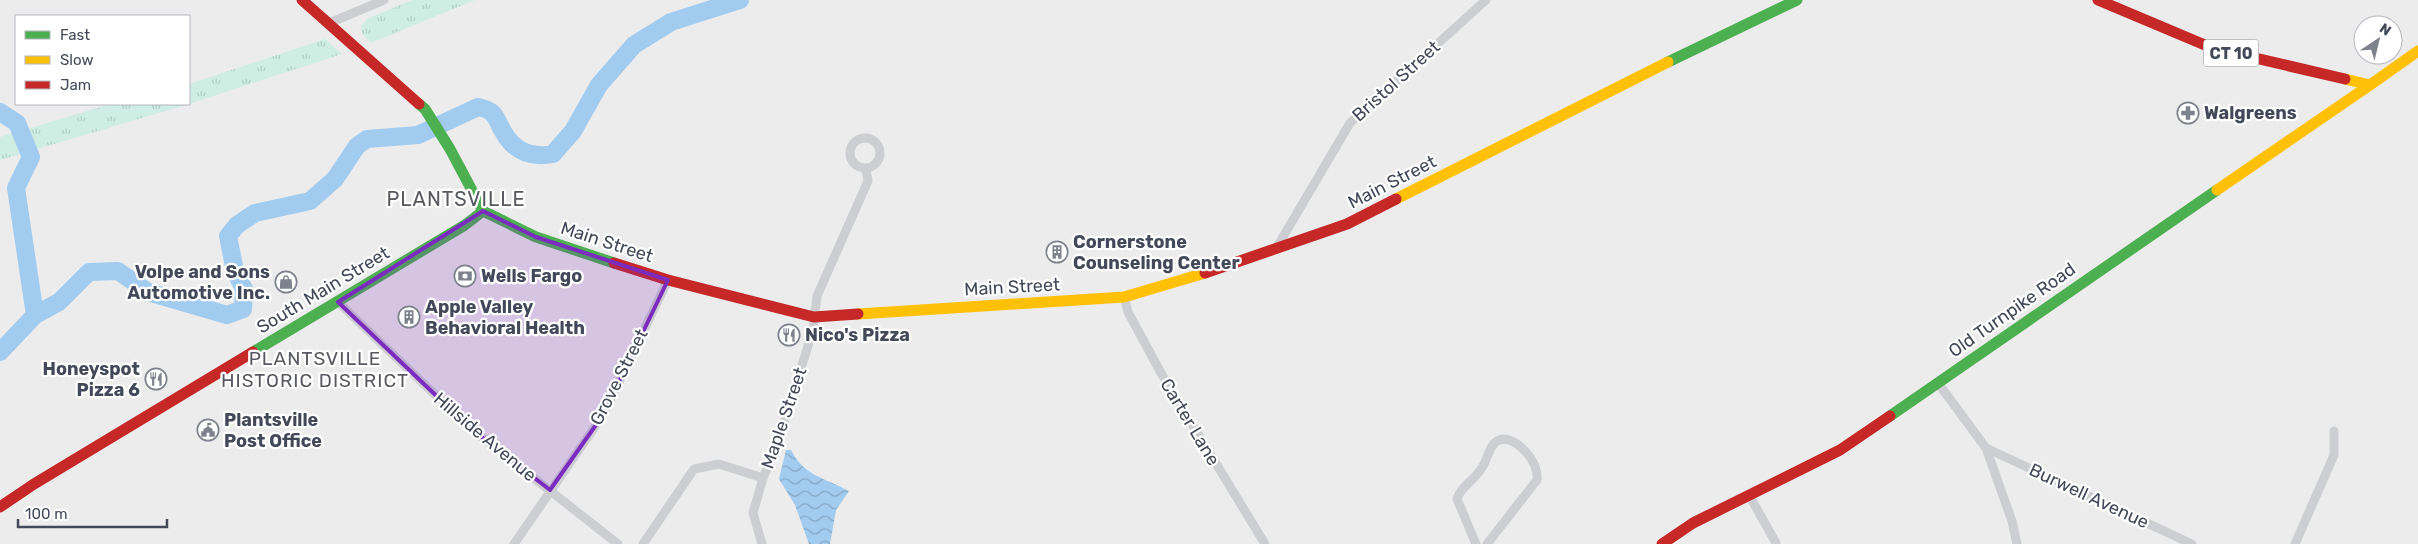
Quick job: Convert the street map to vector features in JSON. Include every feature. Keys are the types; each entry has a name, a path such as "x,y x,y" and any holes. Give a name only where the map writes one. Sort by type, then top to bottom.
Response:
{"main road":[{"path":"302,0 327,24 406,89 432,117 483,211"},
{"name":"Main Street","path":"483,211 536,237 668,280 814,316 1124,297 1194,277 1347,224 1730,31 1797,0"},
{"name":"CT 10","path":"2098,0 2212,48 2370,85"},
{"path":"2370,85 2418,51"},
{"name":"Old Turnpike Road","path":"1662,544 1693,522 1840,450 2370,85"},
{"name":"South Main Street","path":"0,507 34,484 457,230 483,211"}],"street":[{"path":"327,24 384,0"},
{"name":"Bristol Street","path":"1275,250 1350,122 1486,0"},
{"name":"Maple Street","path":"643,544 694,469 719,464 763,478 776,448 813,330 817,296 868,180 866,169"},
{"name":"Grove Street","path":"514,544 603,415 668,280"},
{"name":"Carter Lane","path":"1124,297 1128,312 1161,374 1265,544"},
{"name":"Hillside Avenue","path":"338,302 470,428 618,544"},
{"path":"1938,383 1986,448 2012,521 2017,544"},
{"path":"2295,544 2334,455 2334,431"},
{"path":"1476,544 1457,499 1460,491 1481,470 1491,447 1499,440 1508,439 1518,443 1529,456 1538,472 1537,480 1487,544"},
{"name":"Burwell Avenue","path":"1986,448 2192,544"},
{"path":"762,544 753,513 763,478"},
{"path":"1749,495 1776,543"}],"highlighted area":[{"path":"483,211 536,237 668,280 603,415 550,490 470,428 338,302"}],"green space":[{"path":"412,0 475,0 371,43 362,34 361,26 367,19"},
{"path":"325,39 342,54 190,104 190,84"},
{"path":"108,105 186,105 0,160 0,137"}],"water":[{"path":"786,450 791,450 802,466 809,471 849,491 836,510 830,544 809,544 795,505 779,479"}],"waterway":[{"path":"0,352 35,315 59,302 89,272 118,271 148,292 227,315 243,309 244,289 235,271 228,236 237,225 255,213 310,201 335,179 357,146 367,139 418,135 478,107 493,113 508,140 519,149 531,154 553,154 573,131 599,85 634,45 671,22 740,0"},
{"path":"0,112 17,123 31,157 16,188 35,315"}],"traffic: fast":[{"path":"1668,62 1797,0"},
{"path":"419,104 425,109 450,149 483,211"},
{"path":"1890,416 2217,190"},
{"path":"253,352 465,225 483,211 536,237 614,263"}],"traffic: slow":[{"path":"2345,79 2370,85 2418,51"},
{"path":"1396,199 1668,62"},
{"path":"2217,190 2370,85"},
{"path":"858,314 1124,297 1205,273"}],"traffic: jam":[{"path":"302,0 419,104"},
{"path":"2098,0 2212,48 2345,79"},
{"path":"1205,273 1347,224 1396,199"},
{"path":"614,263 668,280 814,317 858,314"},
{"path":"0,507 34,484 253,352"},
{"path":"1662,544 1693,523 1840,450 1890,416"}],"place":[{"name":"Walgreens","path":"2188,113"},
{"name":"Cornerstone Counseling Center","path":"1057,252"},
{"name":"Wells Fargo","path":"465,276"},
{"name":"Volpe and Sons Automotive Inc.","path":"286,282"},
{"name":"Apple Valley Behavioral Health","path":"409,317"},
{"name":"Nico's Pizza","path":"789,335"},
{"name":"Honeyspot Pizza 6","path":"156,379"},
{"name":"Plantsville Post Office","path":"208,430"}],"district":[{"name":"PLANTSVILLE","path":"456,199"},
{"name":"PLANTSVILLE HISTORIC DISTRICT","path":"315,369"}]}
